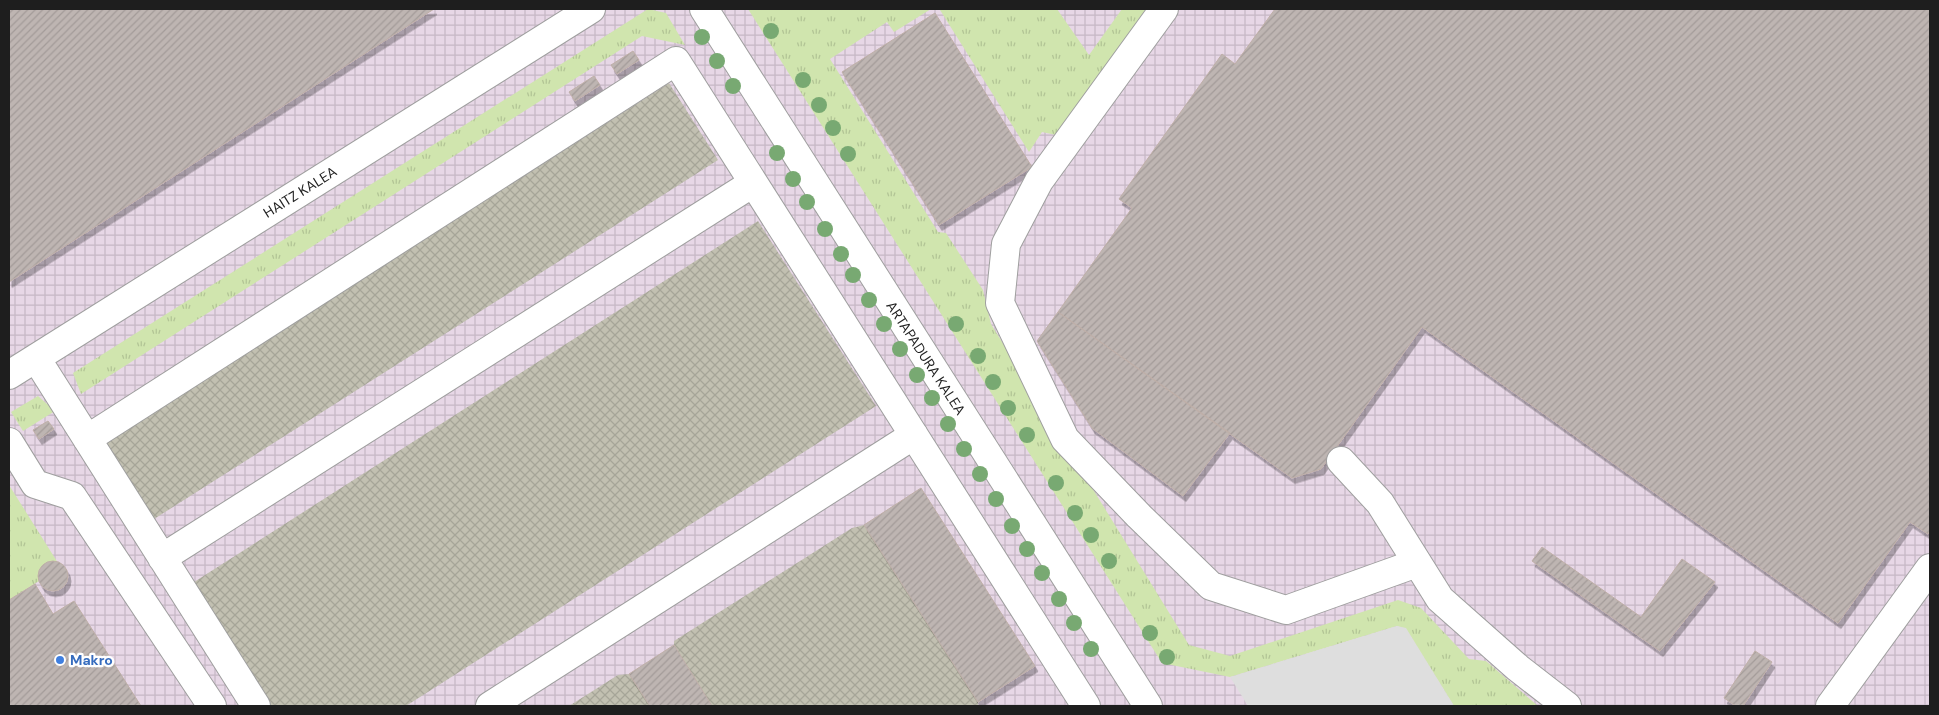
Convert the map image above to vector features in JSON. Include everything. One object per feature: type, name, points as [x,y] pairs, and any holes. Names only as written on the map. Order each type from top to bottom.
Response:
[{"type":"street","name":"HAITZ KALEA","points":[[9,376],[591,9]]},
{"type":"street","name":"ARTAPADURA KALEA","points":[[704,9],[1148,706]]},
{"type":"street","points":[[1164,9],[1039,182],[1006,244],[1000,303],[1065,439],[1138,516],[1211,586],[1286,610],[1417,563]]},
{"type":"street","points":[[87,439],[676,61],[914,436],[1075,703]]},
{"type":"street","points":[[162,558],[753,183]]},
{"type":"street","points":[[36,358],[256,706]]},
{"type":"street","points":[[490,706],[914,436]]},
{"type":"street","points":[[9,442],[35,484],[72,496],[212,706]]},
{"type":"street","points":[[1341,461],[1380,503],[1440,600],[1518,668],[1567,706]]},
{"type":"street","points":[[1830,706],[1930,568]]},
{"type":"shaded area","points":[[9,9],[1930,9],[1930,706],[9,706]]},
{"type":"shaded area","points":[[669,83],[718,160],[151,521],[103,444]]},
{"type":"shaded area","points":[[758,221],[876,406],[406,706],[269,706],[191,584]]},
{"type":"shaded area","points":[[864,525],[978,702],[978,706],[712,706],[674,645],[674,641],[852,528]]},
{"type":"shaded area","points":[[1397,626],[1406,628],[1454,706],[1248,706],[1230,677]]},
{"type":"shaded area","points":[[629,674],[650,706],[569,706],[618,675]]},
{"type":"green space","points":[[648,9],[666,13],[685,45],[642,36],[81,394],[73,373]]},
{"type":"green space","points":[[748,9],[931,9],[894,32],[887,22],[830,59],[938,232],[946,233],[983,290],[991,324],[1189,645],[1230,656],[1398,600],[1421,608],[1469,659],[1486,661],[1538,706],[1454,706],[1406,629],[1397,626],[1230,677],[1162,663]]},
{"type":"green space","points":[[936,9],[1057,9],[1089,55],[1122,9],[1146,9],[1056,135],[1042,132],[1029,152],[940,10]]},
{"type":"green space","points":[[38,396],[55,411],[23,431],[11,412]]},
{"type":"green space","points":[[9,485],[58,563],[49,563],[41,568],[39,571],[39,581],[9,600]]},
{"type":"building","points":[[9,9],[434,9],[9,282]]},
{"type":"building","points":[[1275,9],[1930,9],[1930,530],[1928,534],[1910,522],[1838,623],[1422,327],[1321,469],[1292,478],[1058,312],[1132,208],[1119,199],[1222,54],[1235,64]]},
{"type":"building","points":[[935,13],[1032,167],[939,225],[842,72]]},
{"type":"building","points":[[633,51],[639,60],[617,74],[611,65]]},
{"type":"building","points":[[594,76],[600,85],[575,101],[569,92]]},
{"type":"building","points":[[1058,312],[1230,433],[1183,496],[1092,428],[1037,341]]},
{"type":"building","points":[[48,421],[54,429],[39,439],[33,430]]},
{"type":"building","points":[[921,488],[1035,666],[978,702],[864,525]]},
{"type":"building","points":[[1542,547],[1641,617],[1682,559],[1715,582],[1660,651],[1532,561]]},
{"type":"building","points":[[53,561],[63,566],[68,576],[63,586],[53,591],[43,586],[38,576],[43,566]]},
{"type":"building","name":"Makro","points":[[35,584],[53,614],[74,601],[141,706],[9,706],[9,600]]},
{"type":"building","points":[[674,645],[712,706],[650,706],[629,674]]},
{"type":"building","points":[[1755,651],[1772,662],[1743,706],[1736,706],[1724,698]]},
{"type":"place","name":"Makro","points":[[60,660]]}]
